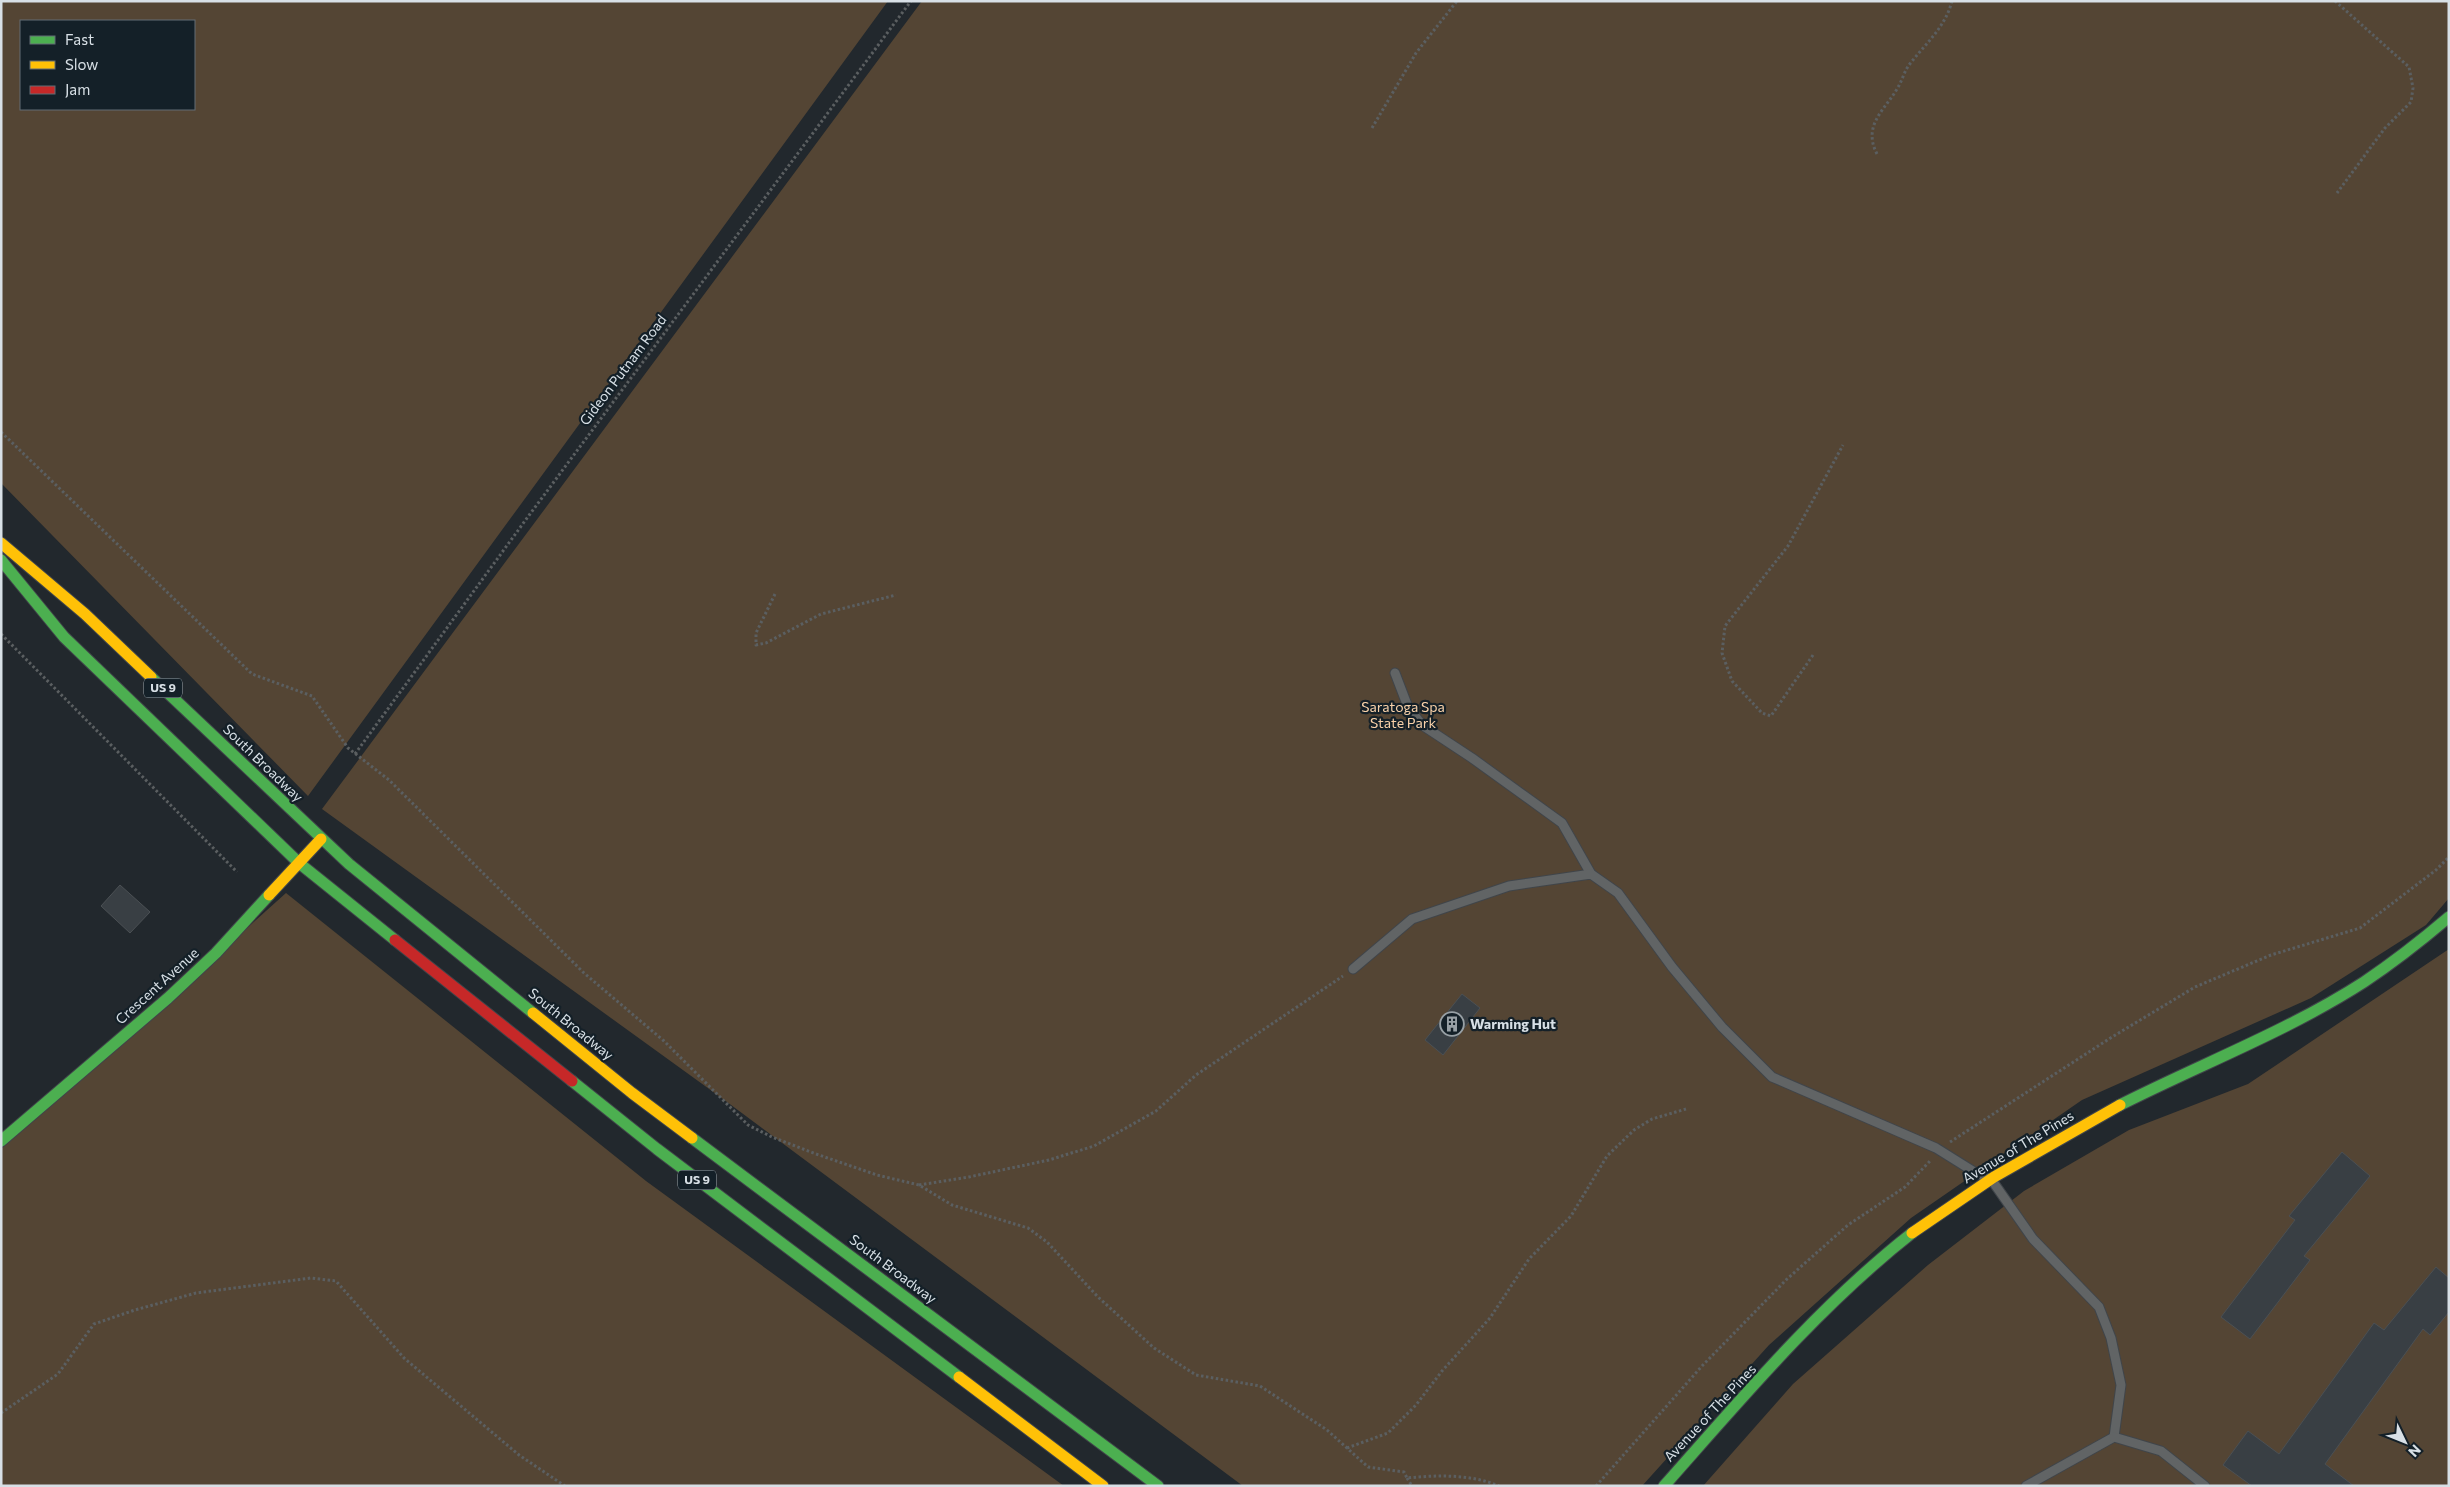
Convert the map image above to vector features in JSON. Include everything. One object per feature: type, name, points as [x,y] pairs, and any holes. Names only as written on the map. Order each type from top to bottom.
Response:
[{"type":"main road","name":"South Broadway","points":[[1,542],[85,614],[349,864],[632,1093],[1158,1486]]},
{"type":"main road","name":"US 9","points":[[1,560],[64,637],[299,863],[657,1149],[1103,1486]]},
{"type":"main road","name":"Crescent Avenue","points":[[1,1141],[168,998],[216,953],[321,839]]},
{"type":"main road","name":"Avenue of The Pines","points":[[1664,1486],[1832,1304],[1872,1266],[1918,1230],[1991,1179],[2076,1128],[2347,993],[2397,960],[2431,934],[2449,917]]},
{"type":"lane","points":[[1394,673],[1408,707],[1422,725],[1472,758],[1562,823],[1591,874],[1618,893],[1672,967],[1722,1027],[1772,1077],[1940,1150],[1976,1173],[1991,1179],[2033,1239],[2099,1307],[2111,1338],[2121,1385],[2114,1437]]},
{"type":"lane","points":[[1353,969],[1412,919],[1509,886],[1591,874]]},
{"type":"lane","points":[[2026,1486],[2114,1437],[2161,1451],[2205,1486]]},
{"type":"path","name":"Gideon Putnam Road","points":[[355,754],[530,514],[911,1]]},
{"type":"path","points":[[1372,128],[1416,53],[1457,1]]},
{"type":"path","points":[[1877,154],[1873,146],[1872,134],[1879,111],[1897,90],[1908,66],[1934,36],[1949,13],[1952,1]]},
{"type":"path","points":[[2336,1],[2409,67],[2413,88],[2411,102],[2385,128],[2337,193]]},
{"type":"path","points":[[1,432],[252,674],[312,696],[348,748],[389,780],[584,972],[664,1041],[748,1125],[772,1137],[816,1154],[877,1175],[919,1185],[952,1205],[1028,1228],[1047,1242],[1098,1297],[1154,1348],[1196,1375],[1260,1386],[1327,1430],[1368,1467],[1404,1472],[1412,1486]]},
{"type":"path","points":[[1813,655],[1771,716],[1762,713],[1732,681],[1722,653],[1725,626],[1788,546],[1843,445]]},
{"type":"path","points":[[775,594],[756,633],[756,645],[766,643],[821,614],[896,594]]},
{"type":"path","points":[[1,634],[237,872]]},
{"type":"path","points":[[1596,1486],[1702,1366],[1787,1279],[1848,1225],[1905,1187],[1940,1150],[1966,1130],[2195,987],[2271,955],[2360,928],[2436,870],[2449,857]]},
{"type":"path","points":[[919,1185],[969,1177],[1049,1160],[1094,1146],[1156,1111],[1196,1075],[1353,969]]},
{"type":"path","points":[[1347,1448],[1388,1432],[1416,1405],[1442,1371],[1490,1318],[1529,1260],[1571,1216],[1607,1156],[1640,1126],[1686,1109]]},
{"type":"path","points":[[1,1413],[58,1374],[94,1324],[196,1293],[311,1278],[336,1281],[404,1358],[519,1455],[565,1486]]},
{"type":"path","points":[[1407,1478],[1432,1475],[1458,1477],[1484,1480],[1499,1486]]},
{"type":"green space","points":[[1,1],[888,1],[308,796],[1,483]]},
{"type":"green space","name":"Saratoga Spa State Park","points":[[922,1],[2449,1],[2449,898],[2426,925],[2311,998],[2082,1100],[1911,1218],[1769,1345],[1642,1486],[1243,1486],[723,1099],[322,809]]},
{"type":"green space","points":[[286,893],[646,1181],[1064,1486],[1,1486],[1,1149]]},
{"type":"green space","points":[[2449,949],[2449,1486],[1703,1486],[1793,1384],[1928,1265],[2024,1191],[2129,1130],[2248,1084]]},
{"type":"building","points":[[120,885],[150,912],[130,933],[101,906]]},
{"type":"building","name":"Warming Hut","points":[[1462,994],[1480,1008],[1443,1055],[1425,1040]]},
{"type":"building","points":[[2342,1152],[2370,1176],[2304,1256],[2310,1260],[2250,1339],[2221,1317],[2295,1220],[2289,1216]]},
{"type":"building","points":[[2436,1267],[2449,1278],[2449,1312],[2430,1335],[2423,1329],[2325,1464],[2354,1486],[2252,1486],[2223,1465],[2248,1431],[2279,1454],[2374,1323],[2384,1330]]},
{"type":"traffic: fast","points":[[1,560],[64,637],[299,863],[395,940]]},
{"type":"traffic: fast","points":[[151,677],[349,864],[533,1013]]},
{"type":"traffic: fast","points":[[1,1141],[168,998],[216,953],[269,895]]},
{"type":"traffic: fast","points":[[2120,1105],[2275,1032],[2335,1000],[2386,967],[2449,917]]},
{"type":"traffic: fast","points":[[572,1081],[657,1149],[959,1377]]},
{"type":"traffic: fast","points":[[692,1138],[1158,1486]]},
{"type":"traffic: fast","points":[[1664,1486],[1813,1322],[1878,1261],[1912,1233]]},
{"type":"traffic: slow","points":[[1,543],[85,614],[151,677]]},
{"type":"traffic: slow","points":[[269,895],[321,839]]},
{"type":"traffic: slow","points":[[533,1013],[632,1093],[692,1138]]},
{"type":"traffic: slow","points":[[1912,1233],[1994,1177],[2120,1105]]},
{"type":"traffic: slow","points":[[959,1377],[1103,1486]]},
{"type":"traffic: jam","points":[[395,940],[572,1081]]},
{"type":"place","name":"Warming Hut","points":[[1452,1024]]}]
